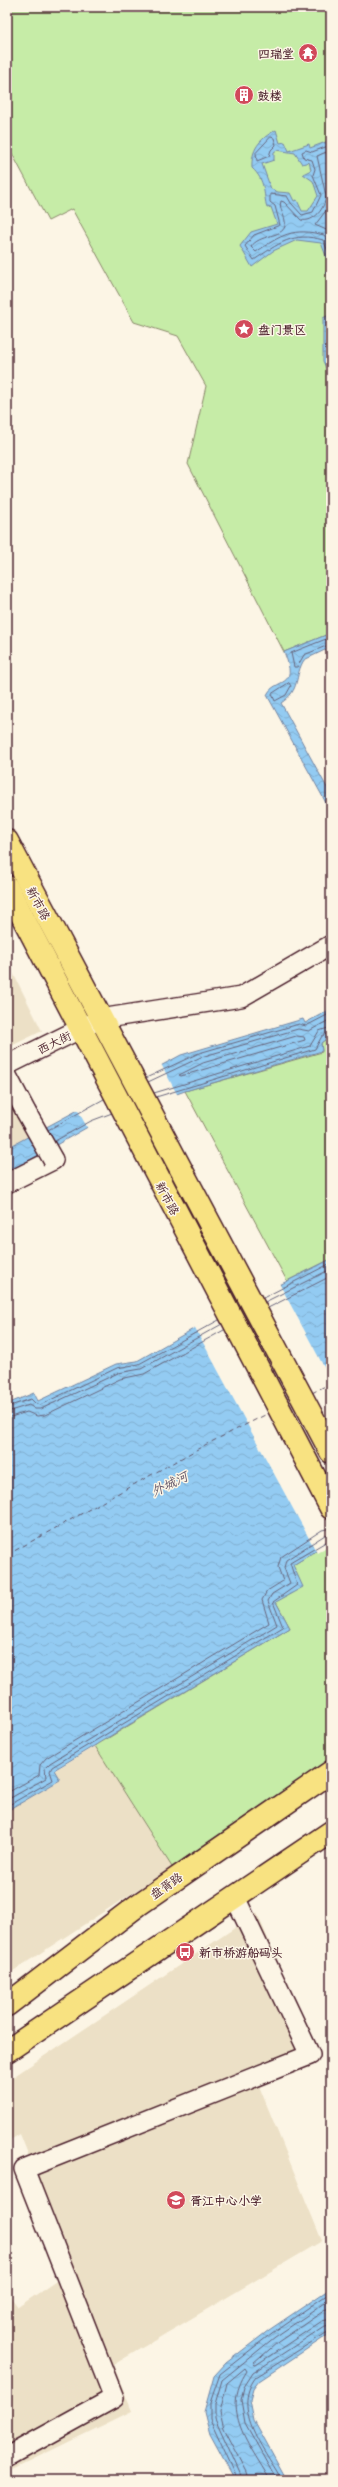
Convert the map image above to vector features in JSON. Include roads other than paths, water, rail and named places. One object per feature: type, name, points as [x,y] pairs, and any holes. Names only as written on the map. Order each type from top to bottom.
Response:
[{"type":"main road","name":"新市路","points":[[7,841],[90,1024],[108,1082],[331,1508]]},
{"type":"main road","name":"新市路","points":[[7,887],[90,1024],[129,1074],[331,1452]]},
{"type":"main road","name":"盘胥路","points":[[7,2006],[138,1905],[331,1772]]},
{"type":"main road","points":[[46,1976],[331,1786]]},
{"type":"main road","points":[[68,2009],[172,1926],[331,1818]]},
{"type":"main road","points":[[7,2051],[331,1832]]},
{"type":"street","name":"西大街","points":[[7,1065],[90,1024],[241,997],[331,945]]},
{"type":"street","points":[[7,1076],[53,1160],[7,1183]]},
{"type":"street","points":[[7,2457],[114,2398],[24,2169],[310,2055],[234,1897]]},
{"type":"water","points":[[276,130],[280,143],[285,142],[289,151],[309,144],[310,148],[331,140],[331,269],[321,243],[297,240],[273,251],[252,267],[240,246],[251,232],[277,224],[271,207],[267,208],[262,182],[252,168],[253,156],[257,146],[270,133]],"holes":[[[277,150],[295,153],[302,164],[309,162],[311,170],[303,174],[313,181],[318,196],[308,211],[302,211],[297,200],[294,201],[290,193],[278,192],[271,189],[262,164],[274,160],[274,152]]]},
{"type":"water","points":[[331,269],[331,281],[326,272]]},
{"type":"water","points":[[331,314],[331,379],[323,361],[323,318]]},
{"type":"water","points":[[331,633],[331,647],[304,660],[292,693],[281,703],[331,795],[331,812],[267,695],[275,686],[288,678],[288,664],[284,652]]},
{"type":"water","points":[[331,1009],[331,1035],[321,1043],[322,1051],[185,1091],[93,1124],[7,1173],[7,1148],[181,1055],[303,1019],[305,1023]]},
{"type":"water","name":"外城河","points":[[331,1259],[331,1542],[293,1565],[303,1587],[276,1602],[290,1628],[54,1770],[60,1780],[7,1811],[7,1404],[34,1393],[38,1401],[116,1364],[137,1361],[202,1324]]},
{"type":"water","points":[[331,2288],[331,2333],[259,2381],[253,2389],[250,2400],[254,2420],[287,2480],[235,2480],[210,2434],[204,2412],[214,2376],[226,2363],[269,2330]]},
{"type":"place","name":"四瑞堂","points":[[308,53]]},
{"type":"place","name":"鼓楼","points":[[244,95]]},
{"type":"place","name":"盘门景区","points":[[244,329]]},
{"type":"place","name":"新市桥游船码头","points":[[185,1952]]},
{"type":"place","name":"胥江中心小学","points":[[176,2200]]}]
